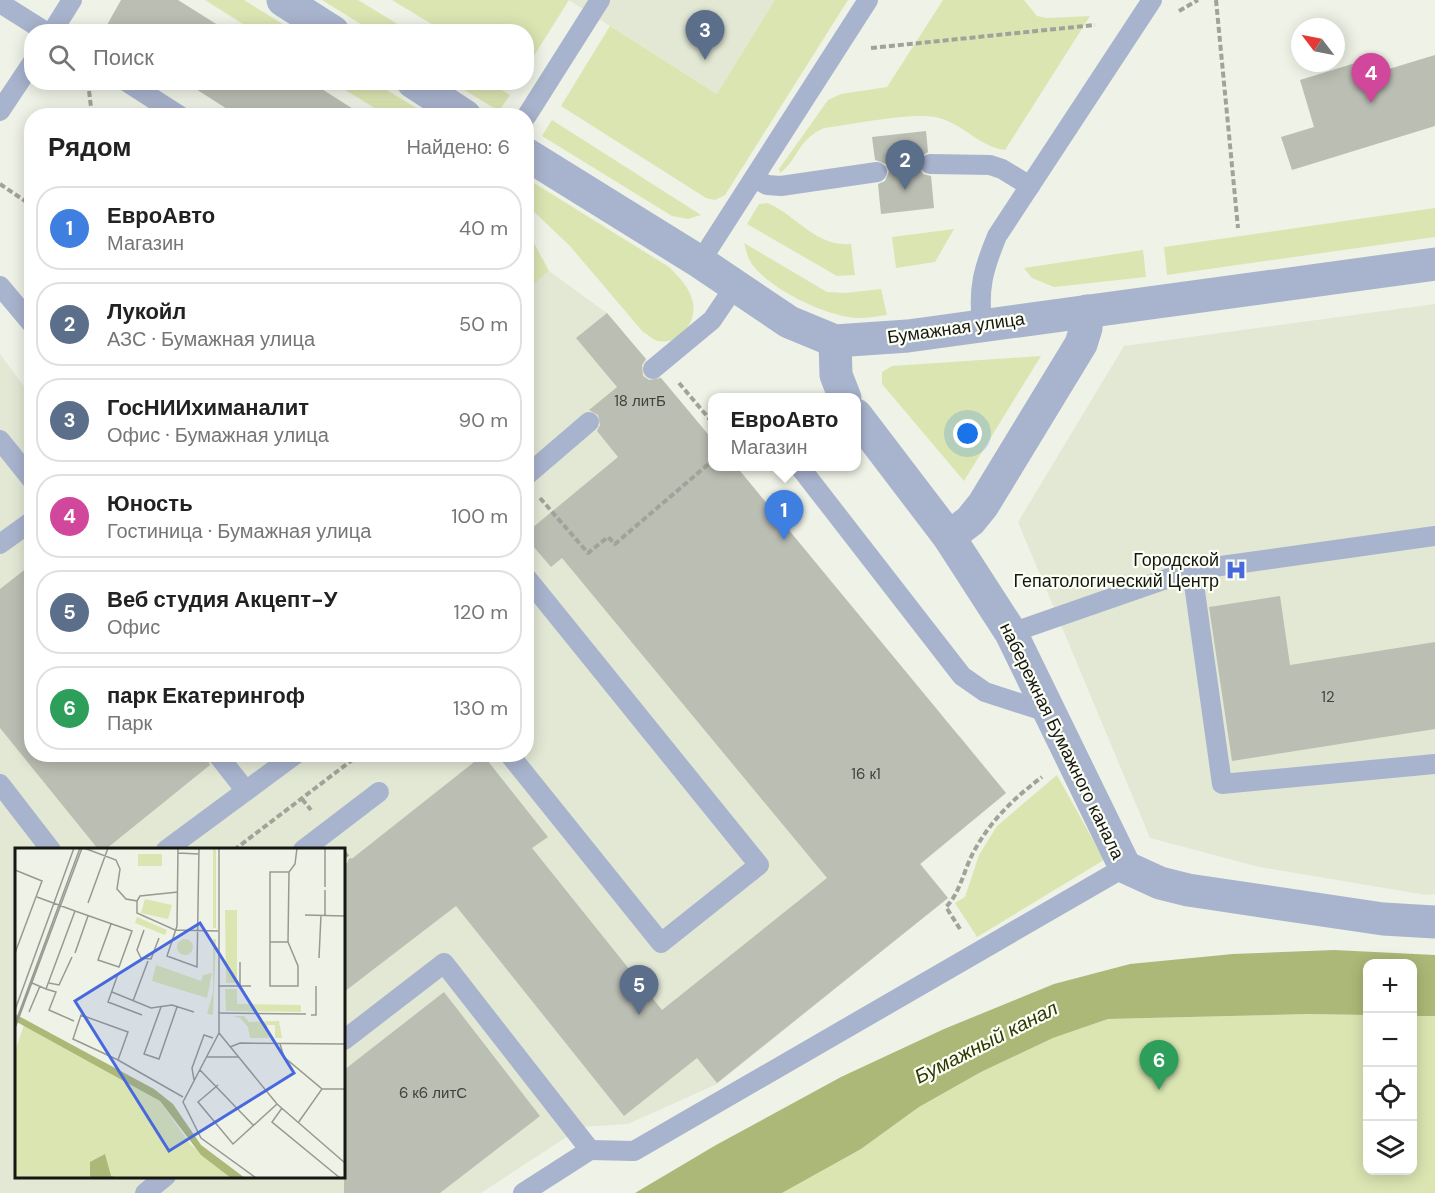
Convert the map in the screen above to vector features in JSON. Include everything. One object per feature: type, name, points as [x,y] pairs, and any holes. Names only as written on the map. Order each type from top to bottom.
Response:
[{"type":"street","points":[[284,0],[321,24]]},
{"type":"street","points":[[425,90],[453,108]]},
{"type":"street","name":"Бумажная улица","points":[[534,159],[700,262],[789,322],[835,341],[908,336],[1435,264]]},
{"type":"street","points":[[949,537],[970,521],[989,495],[1081,344],[1086,328],[1087,311]]},
{"type":"street","points":[[835,341],[836,375],[843,393]]},
{"type":"street","name":"набережная Бумажного канала","points":[[861,422],[949,537],[1011,633],[1125,867],[1160,883],[1188,890],[1383,919],[1435,922]]},
{"type":"lane","points":[[57,24],[72,0]]},
{"type":"lane","points":[[532,108],[600,0]]},
{"type":"lane","points":[[700,262],[868,0]]},
{"type":"lane","points":[[982,325],[979,297],[983,268],[997,236],[1152,0]]},
{"type":"lane","points":[[0,3],[33,24]]},
{"type":"lane","points":[[0,111],[24,75]]},
{"type":"lane","points":[[139,90],[168,108]]},
{"type":"lane","points":[[930,164],[990,165],[1002,169],[1030,186]]},
{"type":"lane","points":[[754,178],[767,185],[781,186],[877,172]]},
{"type":"lane","points":[[0,286],[24,314]]},
{"type":"lane","points":[[658,365],[712,320],[735,286]]},
{"type":"lane","points":[[534,469],[589,422]]},
{"type":"lane","points":[[0,440],[24,470]]},
{"type":"lane","points":[[803,471],[962,676],[985,693],[1050,713]]},
{"type":"lane","points":[[0,544],[24,527]]},
{"type":"lane","points":[[1011,633],[1192,570],[1435,536]]},
{"type":"lane","points":[[1192,570],[1222,784],[1435,764]]},
{"type":"lane","points":[[515,762],[661,943],[759,865],[534,587]]},
{"type":"lane","points":[[223,762],[246,791]]},
{"type":"lane","points":[[167,848],[285,762]]},
{"type":"lane","points":[[0,784],[50,848]]},
{"type":"lane","points":[[304,848],[379,792]]},
{"type":"lane","points":[[523,1193],[590,1150],[634,1151],[1125,867]]},
{"type":"lane","points":[[345,1039],[444,963],[590,1150]]},
{"type":"lane","points":[[145,1193],[164,1178]]},
{"type":"path","points":[[1178,11],[1198,0]]},
{"type":"path","points":[[1216,0],[1238,228]]},
{"type":"path","points":[[836,51],[1095,25]]},
{"type":"path","points":[[89,90],[91,108]]},
{"type":"path","points":[[0,184],[24,200]]},
{"type":"path","points":[[658,365],[708,418]]},
{"type":"path","points":[[553,512],[588,553],[608,537],[615,544],[708,464]]},
{"type":"path","points":[[235,848],[349,762]]},
{"type":"path","points":[[975,954],[946,907],[953,900],[966,867],[989,827],[1003,811],[1050,771]]},
{"type":"path","points":[[345,852],[350,860]]},
{"type":"shaded area","points":[[205,0],[244,0],[283,24],[243,24]]},
{"type":"shaded area","points":[[322,0],[358,0],[397,24],[361,24]]},
{"type":"shaded area","points":[[392,0],[569,0],[534,56],[534,24],[431,24]]},
{"type":"shaded area","points":[[569,0],[784,0],[722,97]]},
{"type":"shaded area","points":[[775,0],[848,0],[725,195],[715,200],[706,198],[561,106],[610,26],[717,94]]},
{"type":"shaded area","points":[[943,0],[1024,0],[1037,16],[1047,18],[1090,16],[1005,150],[988,145],[956,125],[939,118],[899,117],[824,128],[808,138],[780,173],[779,169],[828,100],[841,94],[887,87]]},
{"type":"shaded area","points":[[345,90],[387,90],[416,108],[375,108]]},
{"type":"shaded area","points":[[464,90],[502,90],[510,95],[501,108],[494,108]]},
{"type":"shaded area","points":[[552,120],[701,215],[688,219],[672,216],[542,136]]},
{"type":"shaded area","points":[[534,183],[669,267],[681,279],[692,298],[693,311],[689,326],[678,337],[663,342],[643,332],[570,246],[534,212]]},
{"type":"shaded area","points":[[767,203],[827,241],[851,244],[855,275],[837,276],[747,224],[759,204]]},
{"type":"shaded area","points":[[1435,208],[1435,237],[1167,275],[1164,247]]},
{"type":"shaded area","points":[[954,229],[935,262],[896,268],[892,237]]},
{"type":"shaded area","points":[[534,243],[549,271],[534,284]]},
{"type":"shaded area","points":[[744,243],[827,292],[845,293],[881,289],[887,315],[846,317],[799,300],[783,291],[758,271],[749,259]]},
{"type":"shaded area","points":[[1143,250],[1146,277],[1054,287],[1032,278],[1024,268]]},
{"type":"shaded area","points":[[549,271],[607,313],[708,434],[708,471],[739,471],[941,714],[933,720],[952,743],[960,736],[1006,793],[921,864],[948,898],[717,1084],[628,1124],[582,1127],[481,1193],[0,1193],[0,354],[24,387],[24,762],[534,762],[534,283]]},
{"type":"shaded area","name":"Городской Гепатологический Центр","points":[[1435,304],[1435,894],[1426,895],[1259,867],[1150,838],[1018,522],[1124,346]]},
{"type":"shaded area","points":[[1041,356],[964,481],[882,384],[882,372],[892,366]]},
{"type":"shaded area","points":[[1057,775],[1104,860],[977,937],[955,903],[965,897],[979,855],[997,826]]},
{"type":"shaded area","points":[[1363,1015],[1363,1175],[1417,1175],[1417,1016],[1435,1016],[1435,1193],[782,1193],[861,1149],[919,1107],[981,1072],[1053,1038],[1108,1019]]},
{"type":"water","name":"Бумажный канал","points":[[1334,950],[1435,955],[1435,1016],[1417,1016],[1417,959],[1363,959],[1363,1015],[1108,1019],[1053,1038],[981,1072],[919,1107],[861,1149],[782,1193],[635,1193],[716,1145],[841,1077],[944,1029],[1054,984],[1130,964],[1233,954]]},
{"type":"building","points":[[121,0],[178,0],[216,24],[108,24]]},
{"type":"building","points":[[1435,55],[1435,126],[1292,170],[1281,137],[1314,127],[1300,80],[1326,72],[1345,72],[1345,66],[1375,57],[1379,72]]},
{"type":"building","points":[[197,90],[323,90],[352,108],[226,108]]},
{"type":"building","points":[[926,131],[928,152],[920,157],[918,164],[923,174],[931,176],[934,208],[881,214],[878,184],[885,181],[889,171],[886,164],[875,160],[872,137]]},
{"type":"building","points":[[607,313],[646,359],[642,365],[643,376],[649,380],[661,378],[708,434],[708,471],[740,471],[1006,793],[920,864],[948,898],[717,1083],[697,1058],[624,1116],[456,906],[345,991],[345,864],[474,762],[489,762],[548,837],[532,848],[662,1010],[827,878],[562,558],[551,567],[534,547],[534,526],[618,457],[597,431],[600,425],[598,415],[589,410],[617,387],[576,338]]},
{"type":"building","points":[[24,570],[24,758],[0,728],[0,589]]},
{"type":"building","points":[[1280,596],[1290,665],[1435,642],[1435,729],[1232,761],[1209,607]]},
{"type":"building","points":[[28,762],[209,762],[210,765],[107,848],[97,848]]},
{"type":"building","points":[[444,992],[540,1116],[440,1193],[344,1193],[345,1069]]},
{"type":"place","name":"ГосНИИхиманалит","points":[[705,60]]},
{"type":"place","name":"Юность","points":[[1371,103]]},
{"type":"place","name":"Лукойл","points":[[905,190]]},
{"type":"place","name":"ЕвроАвто","points":[[784,540]]},
{"type":"place","name":"Городской Гепатологический Центр","points":[[1236,570]]},
{"type":"place","name":"Веб студия Акцепт-У","points":[[639,1015]]},
{"type":"place","name":"парк Екатерингоф","points":[[1159,1090]]}]
